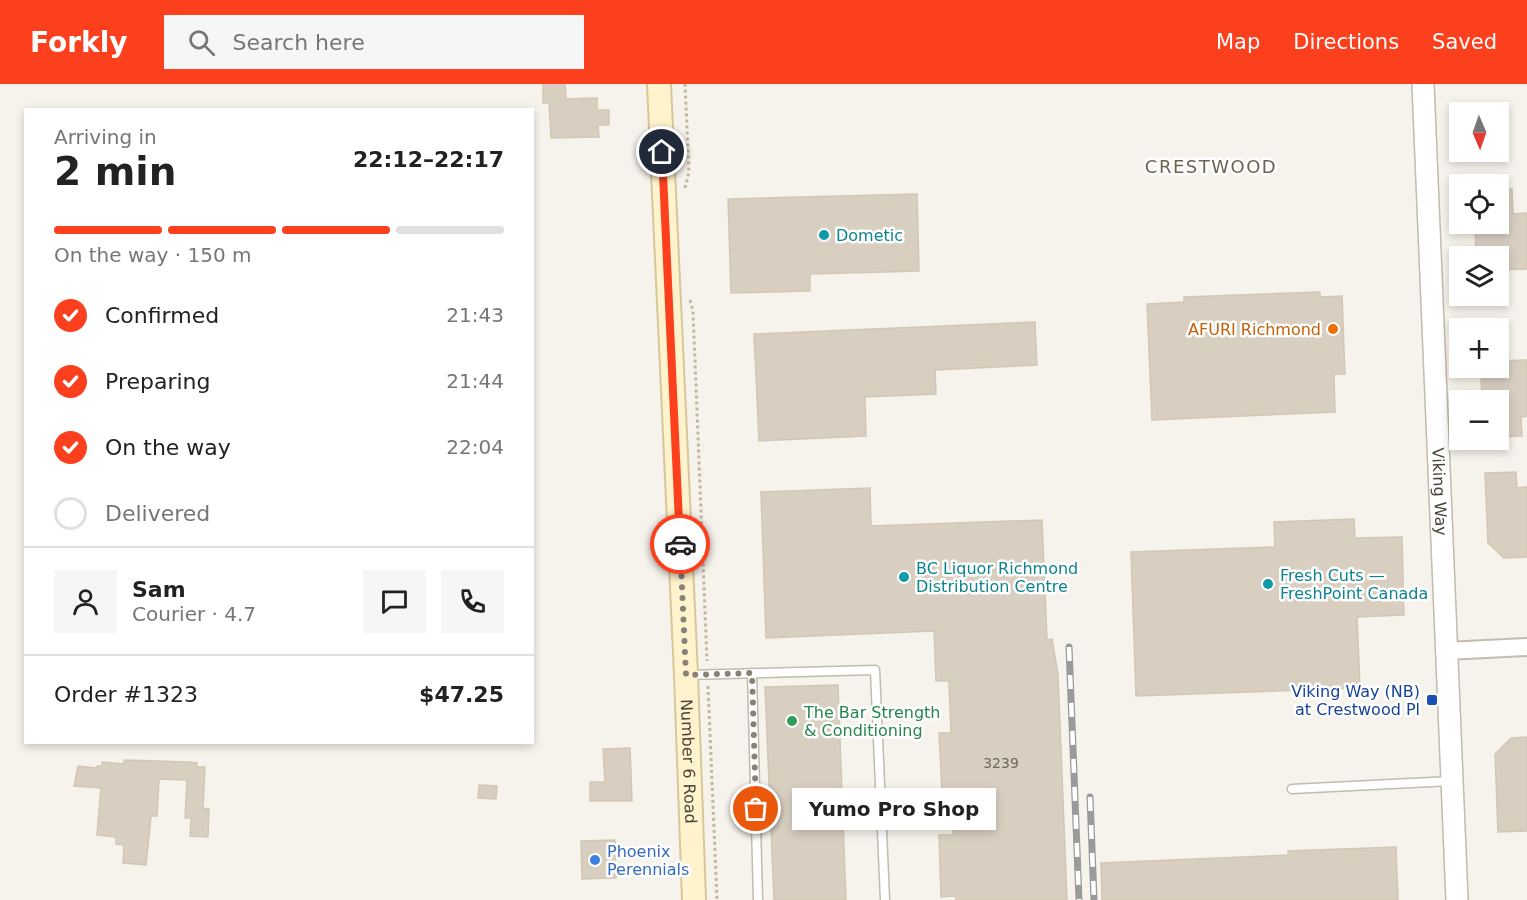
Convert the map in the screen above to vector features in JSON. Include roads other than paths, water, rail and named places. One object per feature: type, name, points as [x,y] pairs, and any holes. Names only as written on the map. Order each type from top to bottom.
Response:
[{"type":"main road","name":"Number 6 Road","points":[[659,84],[697,674],[694,900]]},
{"type":"street","name":"Viking Way","points":[[1424,84],[1457,900]]},
{"type":"street","points":[[1446,651],[1527,647]]},
{"type":"lane","points":[[697,674],[875,670],[885,900]]},
{"type":"lane","points":[[752,673],[758,900]]},
{"type":"lane","points":[[1292,789],[1452,781]]},
{"type":"railway","points":[[1069,647],[1079,900]]},
{"type":"railway","points":[[1090,797],[1094,900]]},
{"type":"place","name":"Dometic","points":[[824,235]]},
{"type":"place","name":"AFURI Richmond","points":[[1333,329]]},
{"type":"place","name":"BC Liquor Richmond Distribution Centre","points":[[904,577]]},
{"type":"place","name":"Fresh Cuts — FreshPoint Canada","points":[[1268,584]]},
{"type":"place","name":"Viking Way (NB) at Crestwood Pl","points":[[1432,700]]},
{"type":"place","name":"The Bar Strength & Conditioning","points":[[792,721]]},
{"type":"place","name":"Yumo Pro Shop","points":[[756,809]]},
{"type":"place","name":"Phoenix Perennials","points":[[595,860]]},
{"type":"district","name":"CRESTWOOD","points":[[1211,167]]}]
